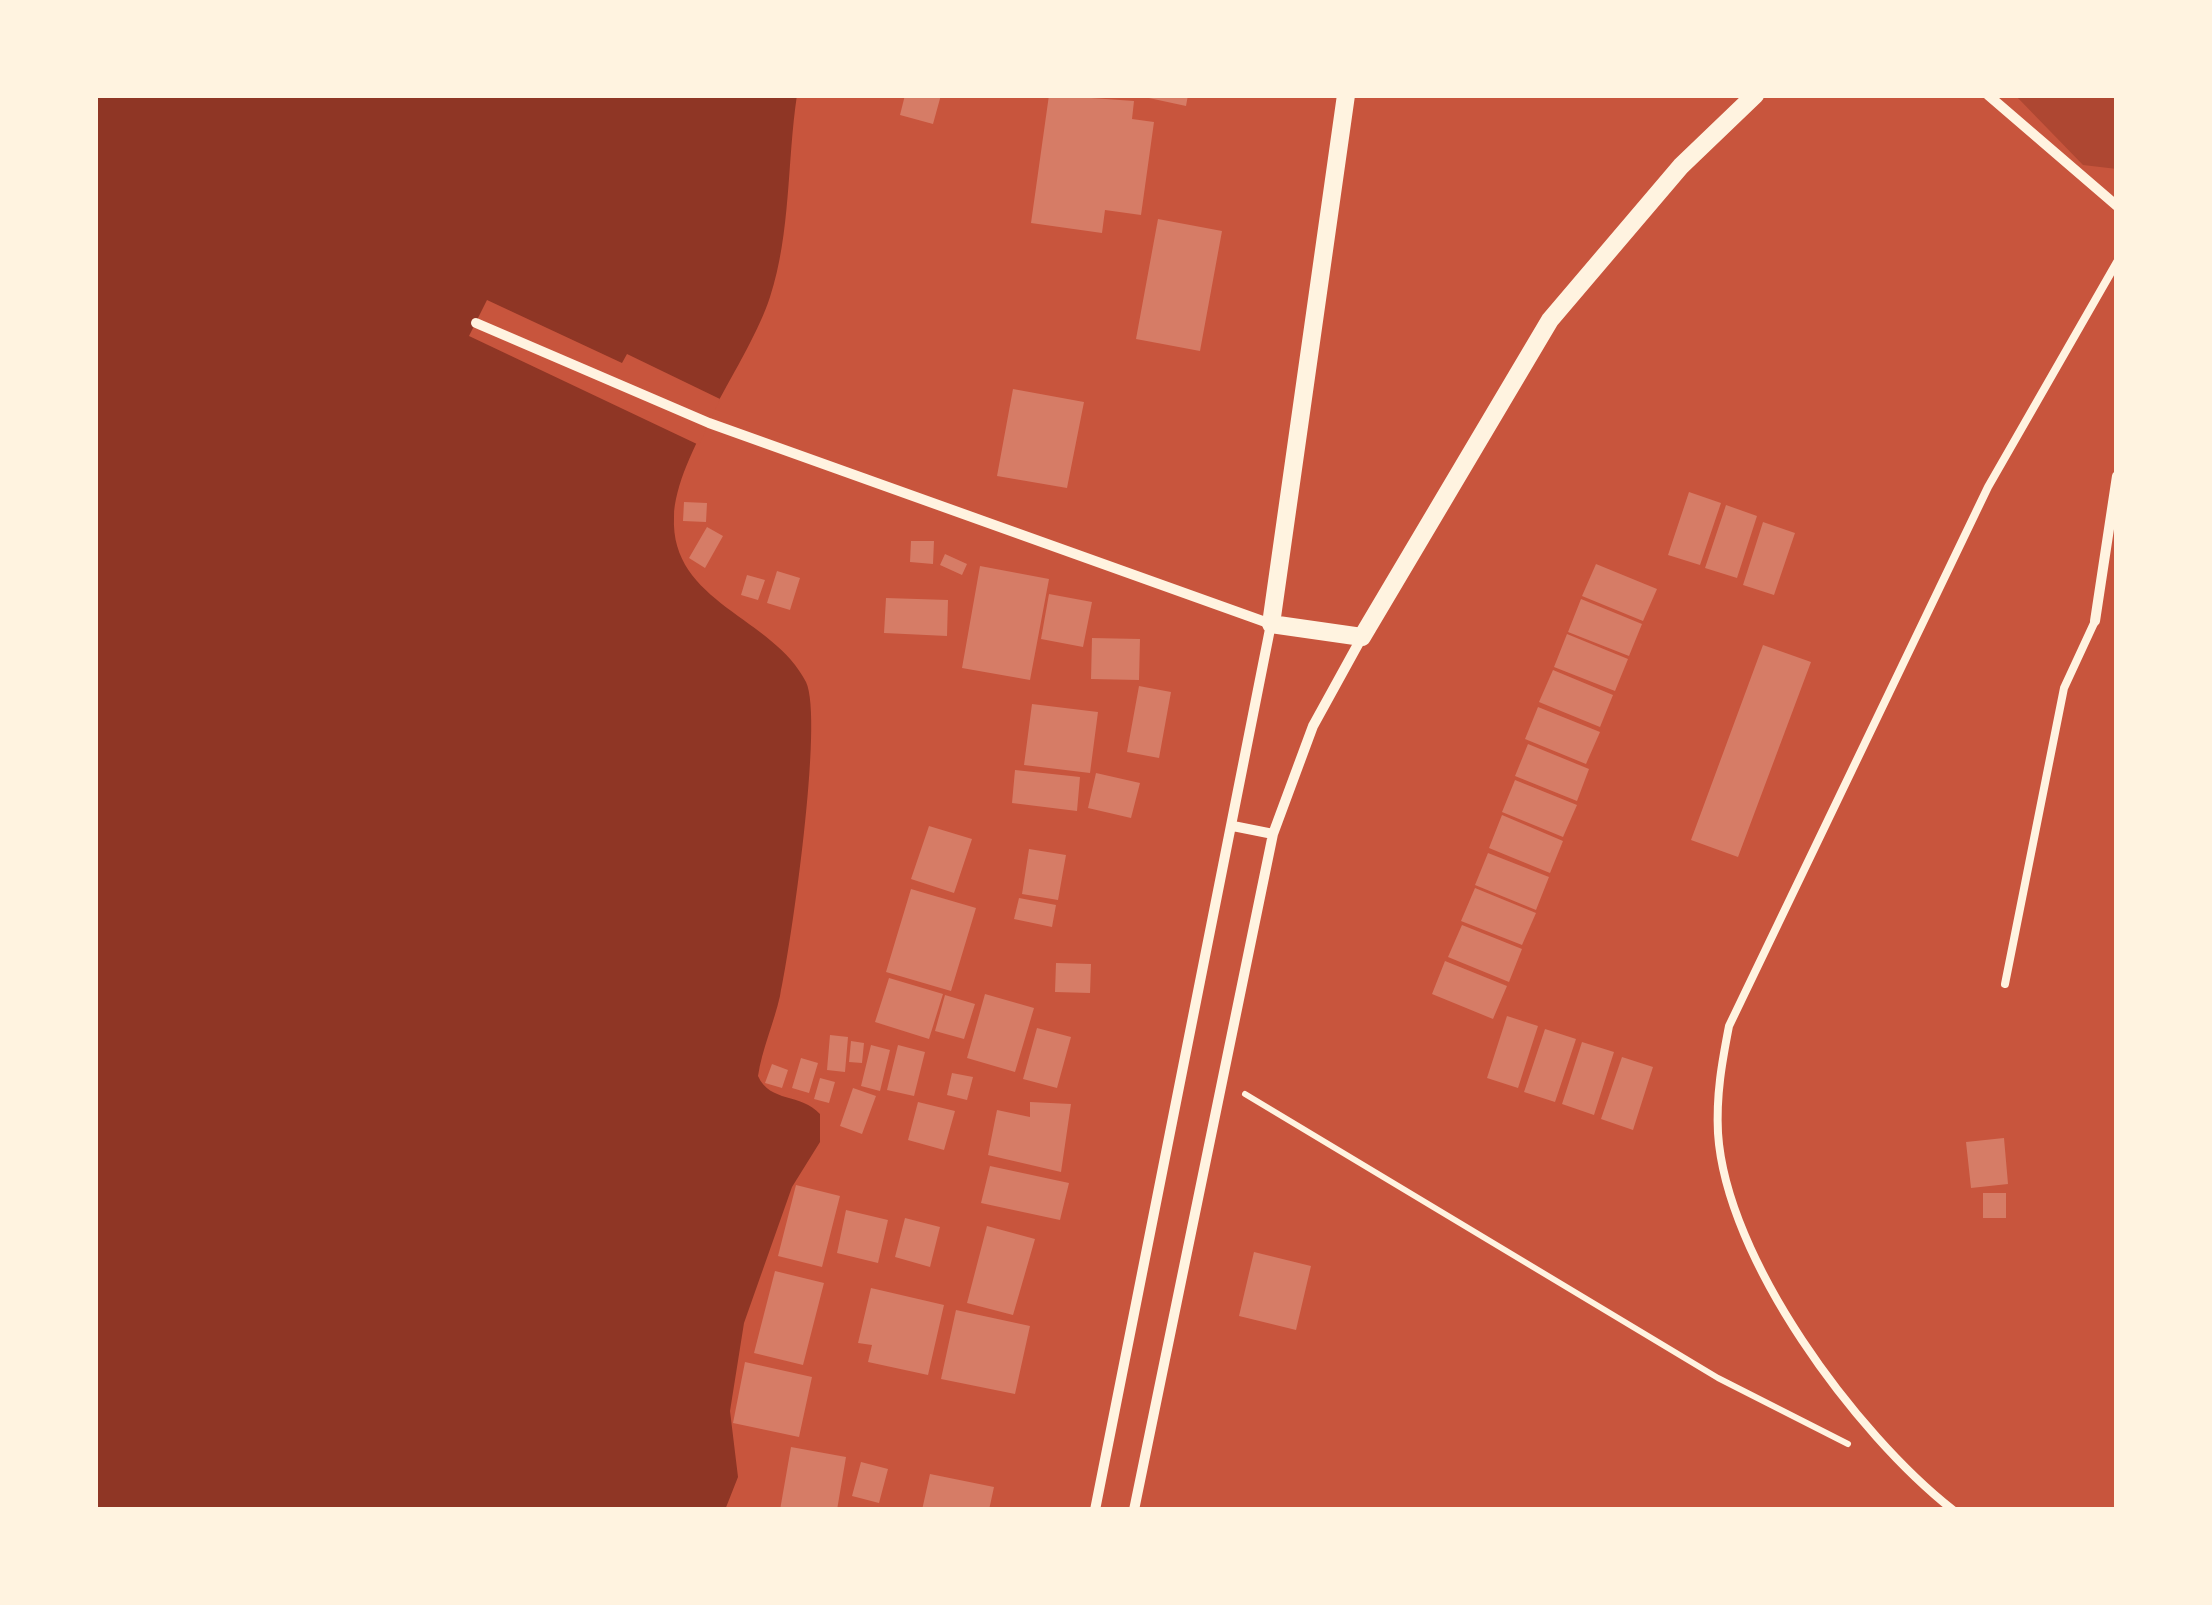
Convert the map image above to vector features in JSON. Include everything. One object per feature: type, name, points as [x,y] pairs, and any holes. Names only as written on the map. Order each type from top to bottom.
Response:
[{"type":"street","points":[[1094,1510],[1271,624],[1346,95]]},
{"type":"street","points":[[1134,1510],[1272,834],[1313,726],[1550,320],[1680,166],[1754,95]]},
{"type":"street","points":[[1988,95],[2117,206]]},
{"type":"street","points":[[476,323],[709,423],[1271,624],[1362,637]]},
{"type":"street","points":[[2095,622],[2117,476]]},
{"type":"street","points":[[1233,826],[1272,834]]},
{"type":"lane","points":[[1953,1510],[1907,1474],[1828,1376],[1758,1264],[1730,1193],[1718,1136],[1717,1084],[1729,1026],[1979,505],[2117,262]]},
{"type":"lane","points":[[2005,984],[2064,688],[2095,622]]},
{"type":"path","points":[[1222,1081],[1718,1378],[1856,1448]]},
{"type":"shaded area","points":[[95,95],[797,95],[777,273],[760,323],[687,465],[674,517],[677,546],[688,570],[706,590],[791,660],[806,682],[811,704],[809,785],[798,885],[780,996],[758,1076],[770,1090],[820,1114],[820,1142],[792,1187],[744,1323],[730,1411],[738,1477],[725,1510],[95,1510]]},
{"type":"shaded area","points":[[2015,95],[2117,95],[2117,169],[2083,165]]},
{"type":"pier","points":[[487,300],[622,363],[627,354],[720,399],[699,445],[469,336]]},
{"type":"building","points":[[905,95],[941,95],[933,124],[900,115]]},
{"type":"building","points":[[1049,95],[1134,101],[1132,119],[1154,122],[1141,215],[1105,210],[1102,233],[1031,223]]},
{"type":"building","points":[[1135,95],[1188,95],[1186,106]]},
{"type":"building","points":[[1158,219],[1222,231],[1200,351],[1136,339]]},
{"type":"building","points":[[1013,389],[1084,402],[1067,488],[997,476]]},
{"type":"building","points":[[1689,492],[1721,503],[1700,565],[1668,555]]},
{"type":"building","points":[[684,502],[707,503],[706,522],[683,521]]},
{"type":"building","points":[[1726,505],[1757,516],[1737,578],[1705,568]]},
{"type":"building","points":[[1763,522],[1795,533],[1774,595],[1743,585]]},
{"type":"building","points":[[707,527],[723,536],[705,568],[689,558]]},
{"type":"building","points":[[911,541],[934,541],[933,564],[910,562]]},
{"type":"building","points":[[945,554],[967,564],[962,575],[940,565]]},
{"type":"building","points":[[1596,564],[1657,589],[1643,621],[1582,596]]},
{"type":"building","points":[[980,566],[1049,579],[1030,680],[962,668]]},
{"type":"building","points":[[777,571],[800,578],[790,610],[767,603]]},
{"type":"building","points":[[747,575],[765,580],[758,600],[741,595]]},
{"type":"building","points":[[1049,594],[1092,602],[1083,647],[1041,639]]},
{"type":"building","points":[[886,598],[948,600],[947,636],[884,633]]},
{"type":"building","points":[[1581,599],[1642,624],[1629,656],[1568,632]]},
{"type":"building","points":[[1567,634],[1628,659],[1615,691],[1554,667]]},
{"type":"building","points":[[1092,638],[1140,639],[1139,680],[1091,679]]},
{"type":"building","points":[[1763,645],[1811,662],[1738,857],[1691,840]]},
{"type":"building","points":[[1553,670],[1613,695],[1600,727],[1539,702]]},
{"type":"building","points":[[1139,686],[1171,692],[1159,758],[1127,752]]},
{"type":"building","points":[[1032,704],[1098,712],[1090,773],[1024,765]]},
{"type":"building","points":[[1538,707],[1600,732],[1586,764],[1525,739]]},
{"type":"building","points":[[1528,744],[1589,769],[1577,801],[1515,776]]},
{"type":"building","points":[[1015,770],[1080,777],[1077,811],[1012,803]]},
{"type":"building","points":[[1096,773],[1140,783],[1131,818],[1088,808]]},
{"type":"building","points":[[1515,780],[1577,805],[1563,837],[1502,812]]},
{"type":"building","points":[[1502,815],[1563,841],[1550,873],[1489,848]]},
{"type":"building","points":[[929,826],[972,839],[954,893],[911,879]]},
{"type":"building","points":[[1029,849],[1066,855],[1058,900],[1022,894]]},
{"type":"building","points":[[1488,853],[1549,877],[1536,910],[1475,885]]},
{"type":"building","points":[[1475,888],[1536,913],[1522,945],[1461,921]]},
{"type":"building","points":[[911,889],[976,908],[951,991],[886,972]]},
{"type":"building","points":[[1019,898],[1056,905],[1052,927],[1014,919]]},
{"type":"building","points":[[1462,925],[1522,949],[1509,982],[1448,957]]},
{"type":"building","points":[[1445,961],[1507,986],[1493,1019],[1432,994]]},
{"type":"building","points":[[1056,963],[1091,964],[1090,993],[1055,992]]},
{"type":"building","points":[[889,978],[943,994],[929,1039],[875,1022]]},
{"type":"building","points":[[985,994],[1034,1008],[1015,1072],[967,1058]]},
{"type":"building","points":[[945,995],[975,1004],[964,1039],[935,1031]]},
{"type":"building","points":[[1507,1016],[1538,1026],[1518,1088],[1487,1078]]},
{"type":"building","points":[[1037,1028],[1071,1037],[1057,1088],[1023,1079]]},
{"type":"building","points":[[1545,1029],[1576,1039],[1555,1102],[1524,1092]]},
{"type":"building","points":[[830,1035],[848,1037],[845,1072],[827,1070]]},
{"type":"building","points":[[851,1041],[864,1043],[862,1063],[849,1062]]},
{"type":"building","points":[[1582,1042],[1614,1052],[1594,1115],[1562,1104]]},
{"type":"building","points":[[871,1045],[890,1050],[880,1091],[861,1086]]},
{"type":"building","points":[[898,1045],[925,1052],[914,1096],[887,1090]]},
{"type":"building","points":[[1622,1057],[1653,1067],[1633,1130],[1601,1119]]},
{"type":"building","points":[[801,1058],[818,1063],[809,1093],[792,1088]]},
{"type":"building","points":[[772,1064],[788,1070],[782,1088],[765,1083]]},
{"type":"building","points":[[952,1073],[973,1077],[967,1100],[947,1095]]},
{"type":"building","points":[[820,1078],[835,1082],[829,1103],[814,1099]]},
{"type":"building","points":[[853,1088],[876,1096],[862,1134],[840,1126]]},
{"type":"building","points":[[918,1102],[955,1111],[944,1150],[908,1140]]},
{"type":"building","points":[[1030,1102],[1071,1104],[1061,1172],[988,1155],[997,1110],[1030,1117]]},
{"type":"building","points":[[2004,1138],[2008,1184],[1971,1188],[1966,1142]]},
{"type":"building","points":[[990,1166],[1069,1183],[1060,1220],[981,1203]]},
{"type":"building","points":[[796,1185],[840,1196],[822,1267],[778,1256]]},
{"type":"building","points":[[1983,1193],[2006,1193],[2006,1218],[1983,1218]]},
{"type":"building","points":[[846,1210],[888,1220],[878,1263],[837,1253]]},
{"type":"building","points":[[905,1218],[940,1227],[930,1267],[895,1257]]},
{"type":"building","points":[[987,1226],[1035,1239],[1013,1315],[967,1303]]},
{"type":"building","points":[[1254,1252],[1311,1266],[1296,1330],[1239,1316]]},
{"type":"building","points":[[775,1271],[824,1283],[803,1365],[754,1353]]},
{"type":"building","points":[[871,1288],[944,1305],[928,1375],[868,1362],[872,1345],[858,1343]]},
{"type":"building","points":[[956,1310],[1030,1326],[1015,1394],[941,1379]]},
{"type":"building","points":[[745,1362],[812,1377],[799,1437],[733,1423]]},
{"type":"building","points":[[791,1447],[846,1457],[837,1510],[780,1510]]},
{"type":"building","points":[[861,1462],[888,1469],[879,1503],[852,1496]]},
{"type":"building","points":[[930,1474],[994,1487],[989,1510],[922,1510]]}]
